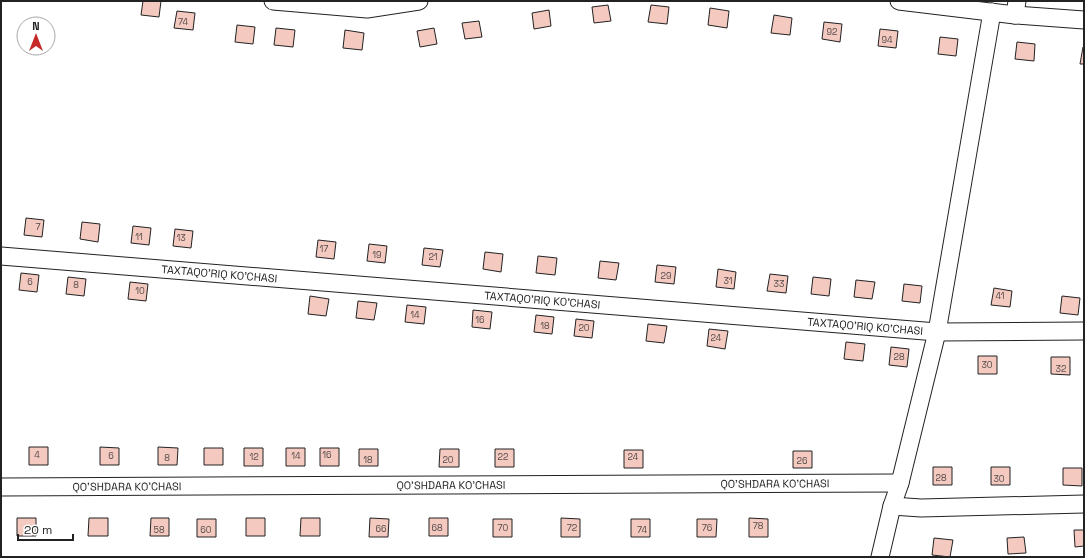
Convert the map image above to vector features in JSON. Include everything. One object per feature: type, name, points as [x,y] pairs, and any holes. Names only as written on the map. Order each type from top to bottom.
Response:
[{"type":"street","points":[[273,1],[367,5],[419,1]]},
{"type":"street","points":[[899,1],[992,12],[1016,8],[1084,20]]},
{"type":"street","points":[[880,557],[892,506],[900,483],[937,332],[992,12]]},
{"type":"street","name":"TAXTAQO'RIQ KO'CHASI","points":[[1,256],[937,332],[1084,331]]},
{"type":"street","name":"QO'SHDARA KO'CHASI","points":[[1,487],[900,483]]},
{"type":"street","points":[[892,506],[921,508],[1084,504]]},
{"type":"building","points":[[143,1],[161,1],[159,17],[141,15]]},
{"type":"building","points":[[608,5],[611,21],[594,23],[592,7]]},
{"type":"building","points":[[651,5],[669,7],[667,24],[648,22]]},
{"type":"building","points":[[710,8],[729,11],[727,28],[708,25]]},
{"type":"building","points":[[549,10],[551,26],[534,29],[532,13]]},
{"type":"building","points":[[177,11],[195,13],[193,30],[174,28]]},
{"type":"building","points":[[774,15],[792,18],[790,35],[771,33]]},
{"type":"building","points":[[479,21],[482,37],[465,39],[462,23]]},
{"type":"building","points":[[824,22],[842,24],[840,42],[822,39]]},
{"type":"building","points":[[237,25],[255,27],[253,44],[235,42]]},
{"type":"building","points":[[276,28],[295,30],[293,47],[274,45]]},
{"type":"building","points":[[434,28],[437,44],[420,47],[417,31]]},
{"type":"building","points":[[880,29],[898,31],[896,48],[878,46]]},
{"type":"building","points":[[345,30],[364,33],[362,50],[343,48]]},
{"type":"building","points":[[940,37],[958,39],[956,56],[938,54]]},
{"type":"building","points":[[1017,42],[1035,44],[1034,61],[1015,59]]},
{"type":"building","points":[[1083,47],[1084,64],[1080,64]]},
{"type":"building","points":[[26,218],[44,220],[42,237],[24,235]]},
{"type":"building","points":[[82,222],[100,224],[98,242],[80,239]]},
{"type":"building","points":[[133,226],[151,228],[149,245],[131,243]]},
{"type":"building","points":[[175,229],[193,231],[191,248],[173,246]]},
{"type":"building","points":[[318,240],[336,242],[334,259],[316,257]]},
{"type":"building","points":[[369,244],[387,246],[385,263],[367,261]]},
{"type":"building","points":[[424,248],[443,250],[440,267],[422,265]]},
{"type":"building","points":[[485,252],[503,254],[501,272],[483,269]]},
{"type":"building","points":[[538,256],[557,258],[555,275],[536,273]]},
{"type":"building","points":[[600,261],[619,263],[616,280],[598,278]]},
{"type":"building","points":[[657,265],[676,267],[674,284],[655,282]]},
{"type":"building","points":[[718,269],[736,272],[734,289],[716,287]]},
{"type":"building","points":[[21,273],[39,275],[37,292],[19,290]]},
{"type":"building","points":[[770,274],[788,276],[786,293],[767,291]]},
{"type":"building","points":[[68,277],[86,279],[84,296],[66,294]]},
{"type":"building","points":[[813,277],[831,279],[829,296],[811,294]]},
{"type":"building","points":[[856,280],[875,282],[872,299],[854,297]]},
{"type":"building","points":[[130,282],[148,284],[146,301],[128,299]]},
{"type":"building","points":[[904,284],[922,286],[920,303],[902,301]]},
{"type":"building","points":[[994,288],[1012,291],[1010,307],[991,305]]},
{"type":"building","points":[[310,296],[329,299],[326,316],[308,314]]},
{"type":"building","points":[[1062,296],[1080,298],[1078,315],[1060,313]]},
{"type":"building","points":[[358,301],[377,303],[374,320],[356,318]]},
{"type":"building","points":[[407,305],[426,307],[424,324],[405,322]]},
{"type":"building","points":[[473,310],[492,312],[490,329],[472,327]]},
{"type":"building","points":[[536,315],[554,317],[552,334],[534,332]]},
{"type":"building","points":[[576,319],[594,321],[592,338],[574,336]]},
{"type":"building","points":[[648,324],[667,326],[664,343],[646,341]]},
{"type":"building","points":[[709,329],[728,331],[725,349],[707,346]]},
{"type":"building","points":[[846,342],[865,344],[863,361],[844,359]]},
{"type":"building","points":[[891,347],[909,349],[907,367],[889,365]]},
{"type":"building","points":[[978,356],[997,356],[997,374],[978,374]]},
{"type":"building","points":[[1051,357],[1070,357],[1070,375],[1051,374]]},
{"type":"building","points":[[29,447],[48,447],[48,465],[29,465]]},
{"type":"building","points":[[100,447],[119,448],[119,465],[100,465]]},
{"type":"building","points":[[158,447],[178,448],[177,465],[158,465]]},
{"type":"building","points":[[204,448],[223,448],[223,465],[204,465]]},
{"type":"building","points":[[244,448],[263,448],[263,466],[244,466]]},
{"type":"building","points":[[286,448],[305,448],[305,466],[286,466]]},
{"type":"building","points":[[320,448],[339,448],[339,466],[320,466]]},
{"type":"building","points":[[359,449],[378,449],[378,466],[359,466]]},
{"type":"building","points":[[440,449],[459,449],[459,467],[439,467]]},
{"type":"building","points":[[495,449],[514,449],[514,467],[495,467]]},
{"type":"building","points":[[624,450],[643,450],[643,468],[624,468]]},
{"type":"building","points":[[793,451],[812,451],[812,468],[793,468]]},
{"type":"building","points":[[933,467],[952,467],[952,485],[933,485]]},
{"type":"building","points":[[991,467],[1010,467],[1010,485],[991,485]]},
{"type":"building","points":[[1063,468],[1082,468],[1082,486],[1063,485]]},
{"type":"building","points":[[17,518],[36,518],[36,536],[17,536]]},
{"type":"building","points":[[89,518],[108,518],[108,536],[88,536]]},
{"type":"building","points":[[151,518],[169,518],[169,536],[150,536]]},
{"type":"building","points":[[246,518],[265,518],[265,536],[246,536]]},
{"type":"building","points":[[301,518],[320,518],[320,536],[300,536]]},
{"type":"building","points":[[370,518],[389,519],[388,537],[369,537]]},
{"type":"building","points":[[429,518],[448,518],[448,536],[429,536]]},
{"type":"building","points":[[561,518],[580,519],[580,537],[561,537]]},
{"type":"building","points":[[749,518],[768,519],[768,537],[749,537]]},
{"type":"building","points":[[197,519],[216,519],[216,537],[197,537]]},
{"type":"building","points":[[493,519],[512,519],[512,537],[493,537]]},
{"type":"building","points":[[631,519],[650,519],[650,537],[631,537]]},
{"type":"building","points":[[697,519],[717,519],[716,537],[697,537]]},
{"type":"building","points":[[1074,530],[1084,530],[1084,546],[1075,547]]},
{"type":"building","points":[[1024,537],[1026,553],[1008,554],[1007,538]]},
{"type":"building","points":[[934,538],[953,540],[950,557],[932,555]]}]
